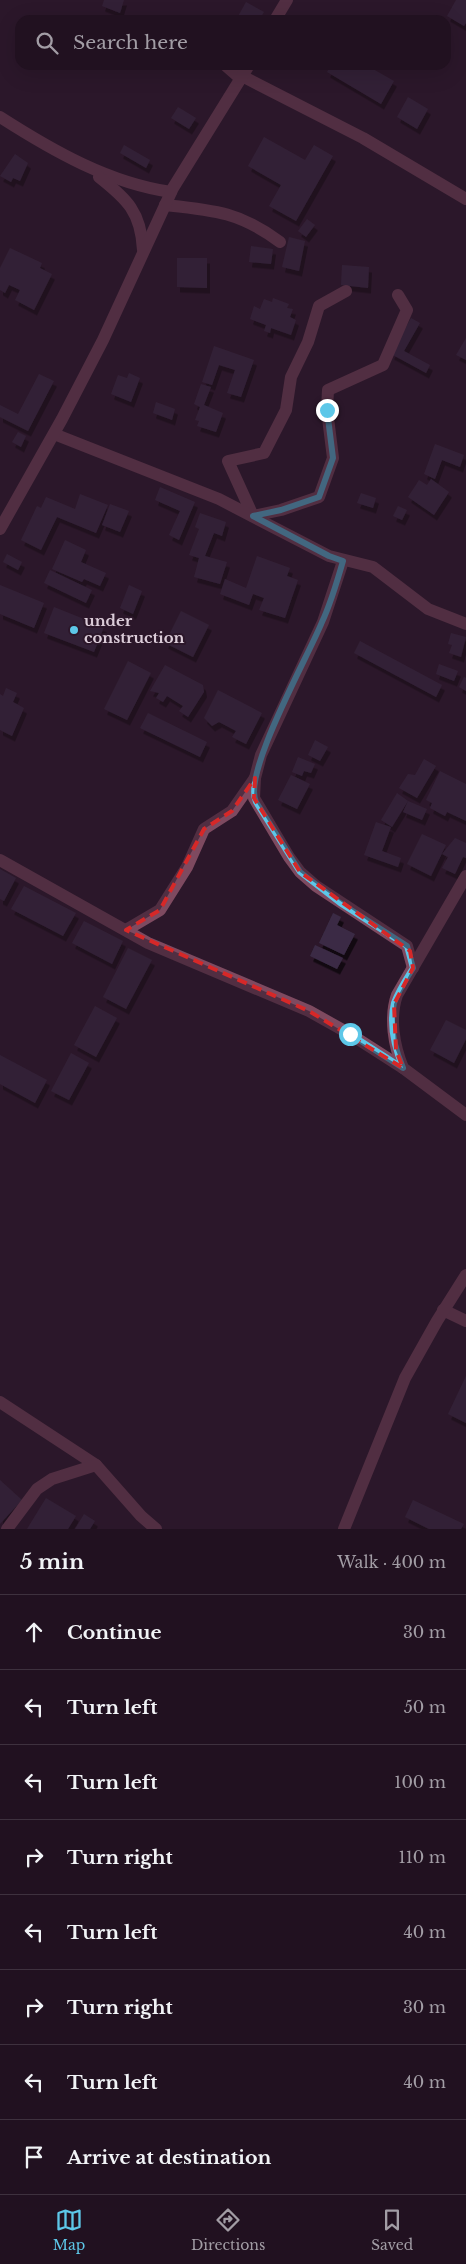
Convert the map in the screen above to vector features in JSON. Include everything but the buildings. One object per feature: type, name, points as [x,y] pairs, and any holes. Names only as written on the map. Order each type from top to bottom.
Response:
[{"type":"street","points":[[278,15],[287,0]]},
{"type":"street","points":[[0,529],[54,434],[103,340],[171,192],[244,73],[363,138],[466,199]]},
{"type":"street","points":[[0,117],[26,134],[83,164],[142,188],[171,192]]},
{"type":"street","points":[[83,164],[128,202],[142,233],[143,253]]},
{"type":"street","points":[[165,204],[227,213],[251,222],[280,242]]},
{"type":"street","points":[[253,516],[228,461],[264,453],[286,410],[291,377],[308,342],[318,306],[346,291]]},
{"type":"street","points":[[253,516],[281,510],[319,497],[333,458],[327,410],[328,390],[383,365],[407,310],[398,295]]},
{"type":"street","points":[[54,434],[219,499],[329,556],[373,567],[428,609],[466,624]]},
{"type":"street","points":[[343,561],[323,622],[262,755],[255,778],[254,798],[289,858],[300,872],[340,903],[407,946],[413,968]]},
{"type":"street","points":[[126,930],[160,910],[187,867],[204,829],[232,810],[255,778]]},
{"type":"street","points":[[0,860],[161,949],[309,1012],[350,1034],[403,1068],[466,1115]]},
{"type":"street","points":[[403,1068],[396,1050],[394,1004],[466,876]]},
{"type":"street","points":[[344,1529],[405,1378],[443,1310],[466,1276]]},
{"type":"street","points":[[443,1310],[466,1320]]},
{"type":"street","points":[[0,1402],[96,1465],[141,1516],[156,1529]]},
{"type":"street","points":[[7,1529],[37,1489],[52,1479],[96,1465]]},
{"type":"highlighted area","points":[[255,778],[254,798],[300,872],[410,951],[413,968],[394,1004],[396,1050],[403,1068],[309,1011],[126,930],[160,910],[204,829],[232,811]]},
{"type":"place","name":"under construction","points":[[74,630]]},
{"type":"route","points":[[327,410],[333,458],[319,497],[281,510],[253,516],[329,556],[343,561],[323,622],[262,755],[255,778],[254,798],[270,822],[289,858],[300,872],[340,903],[399,940],[410,951],[413,968],[397,995],[393,1016],[396,1050],[403,1068],[350,1034]]}]
